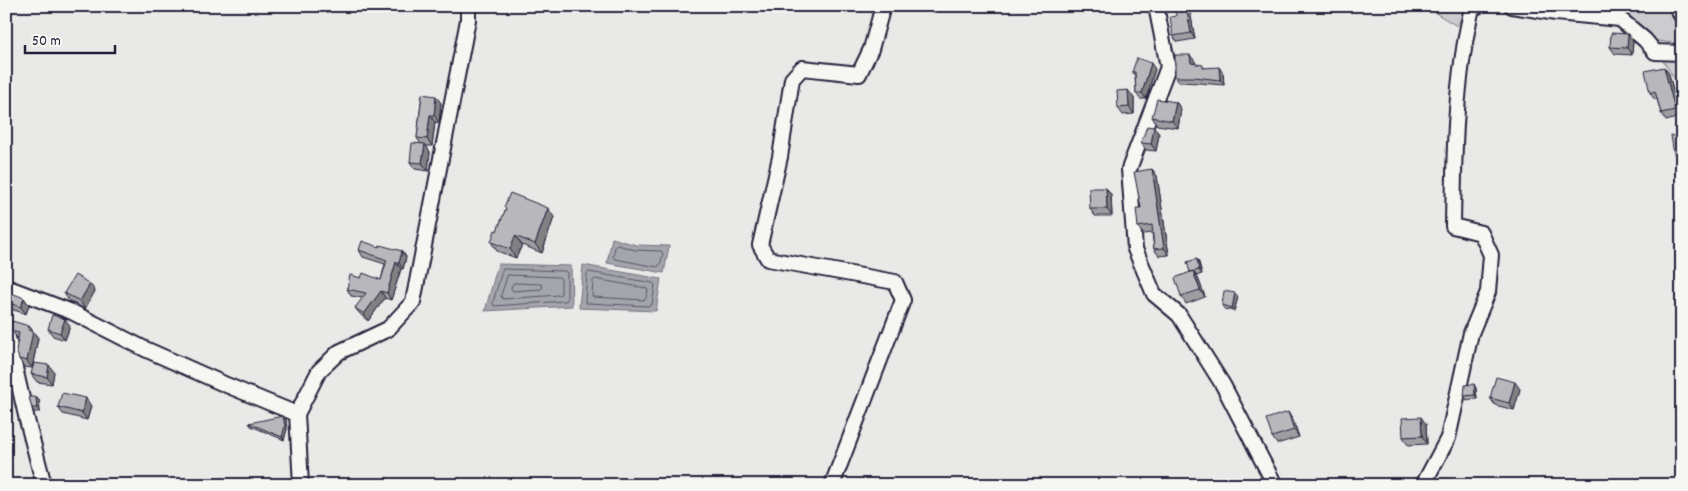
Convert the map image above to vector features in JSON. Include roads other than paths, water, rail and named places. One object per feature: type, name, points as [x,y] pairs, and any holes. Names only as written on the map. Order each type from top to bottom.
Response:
[{"type":"main road","points":[[1680,6],[1682,10]]},
{"type":"street","points":[[301,485],[297,414],[319,371],[339,352],[388,330],[413,302],[468,20],[468,6]]},
{"type":"street","points":[[832,485],[903,300],[895,282],[768,259],[760,245],[780,157],[792,79],[802,68],[859,74],[871,49],[883,6]]},
{"type":"street","points":[[1156,6],[1168,67],[1129,169],[1135,248],[1154,294],[1179,315],[1223,385],[1275,485]]},
{"type":"street","points":[[1423,485],[1448,438],[1472,332],[1488,292],[1491,254],[1481,233],[1453,226],[1454,156],[1464,44],[1472,8],[1478,6]]},
{"type":"street","points":[[1512,6],[1556,13],[1620,19],[1645,40],[1655,52],[1682,53]]},
{"type":"street","points":[[6,287],[72,312],[145,349],[297,414]]},
{"type":"street","points":[[6,330],[44,485]]},
{"type":"water","points":[[612,238],[636,245],[669,246],[664,273],[607,263]]},
{"type":"water","points":[[498,264],[571,266],[572,306],[485,311]]},
{"type":"water","points":[[583,265],[661,279],[656,311],[579,308]]}]
